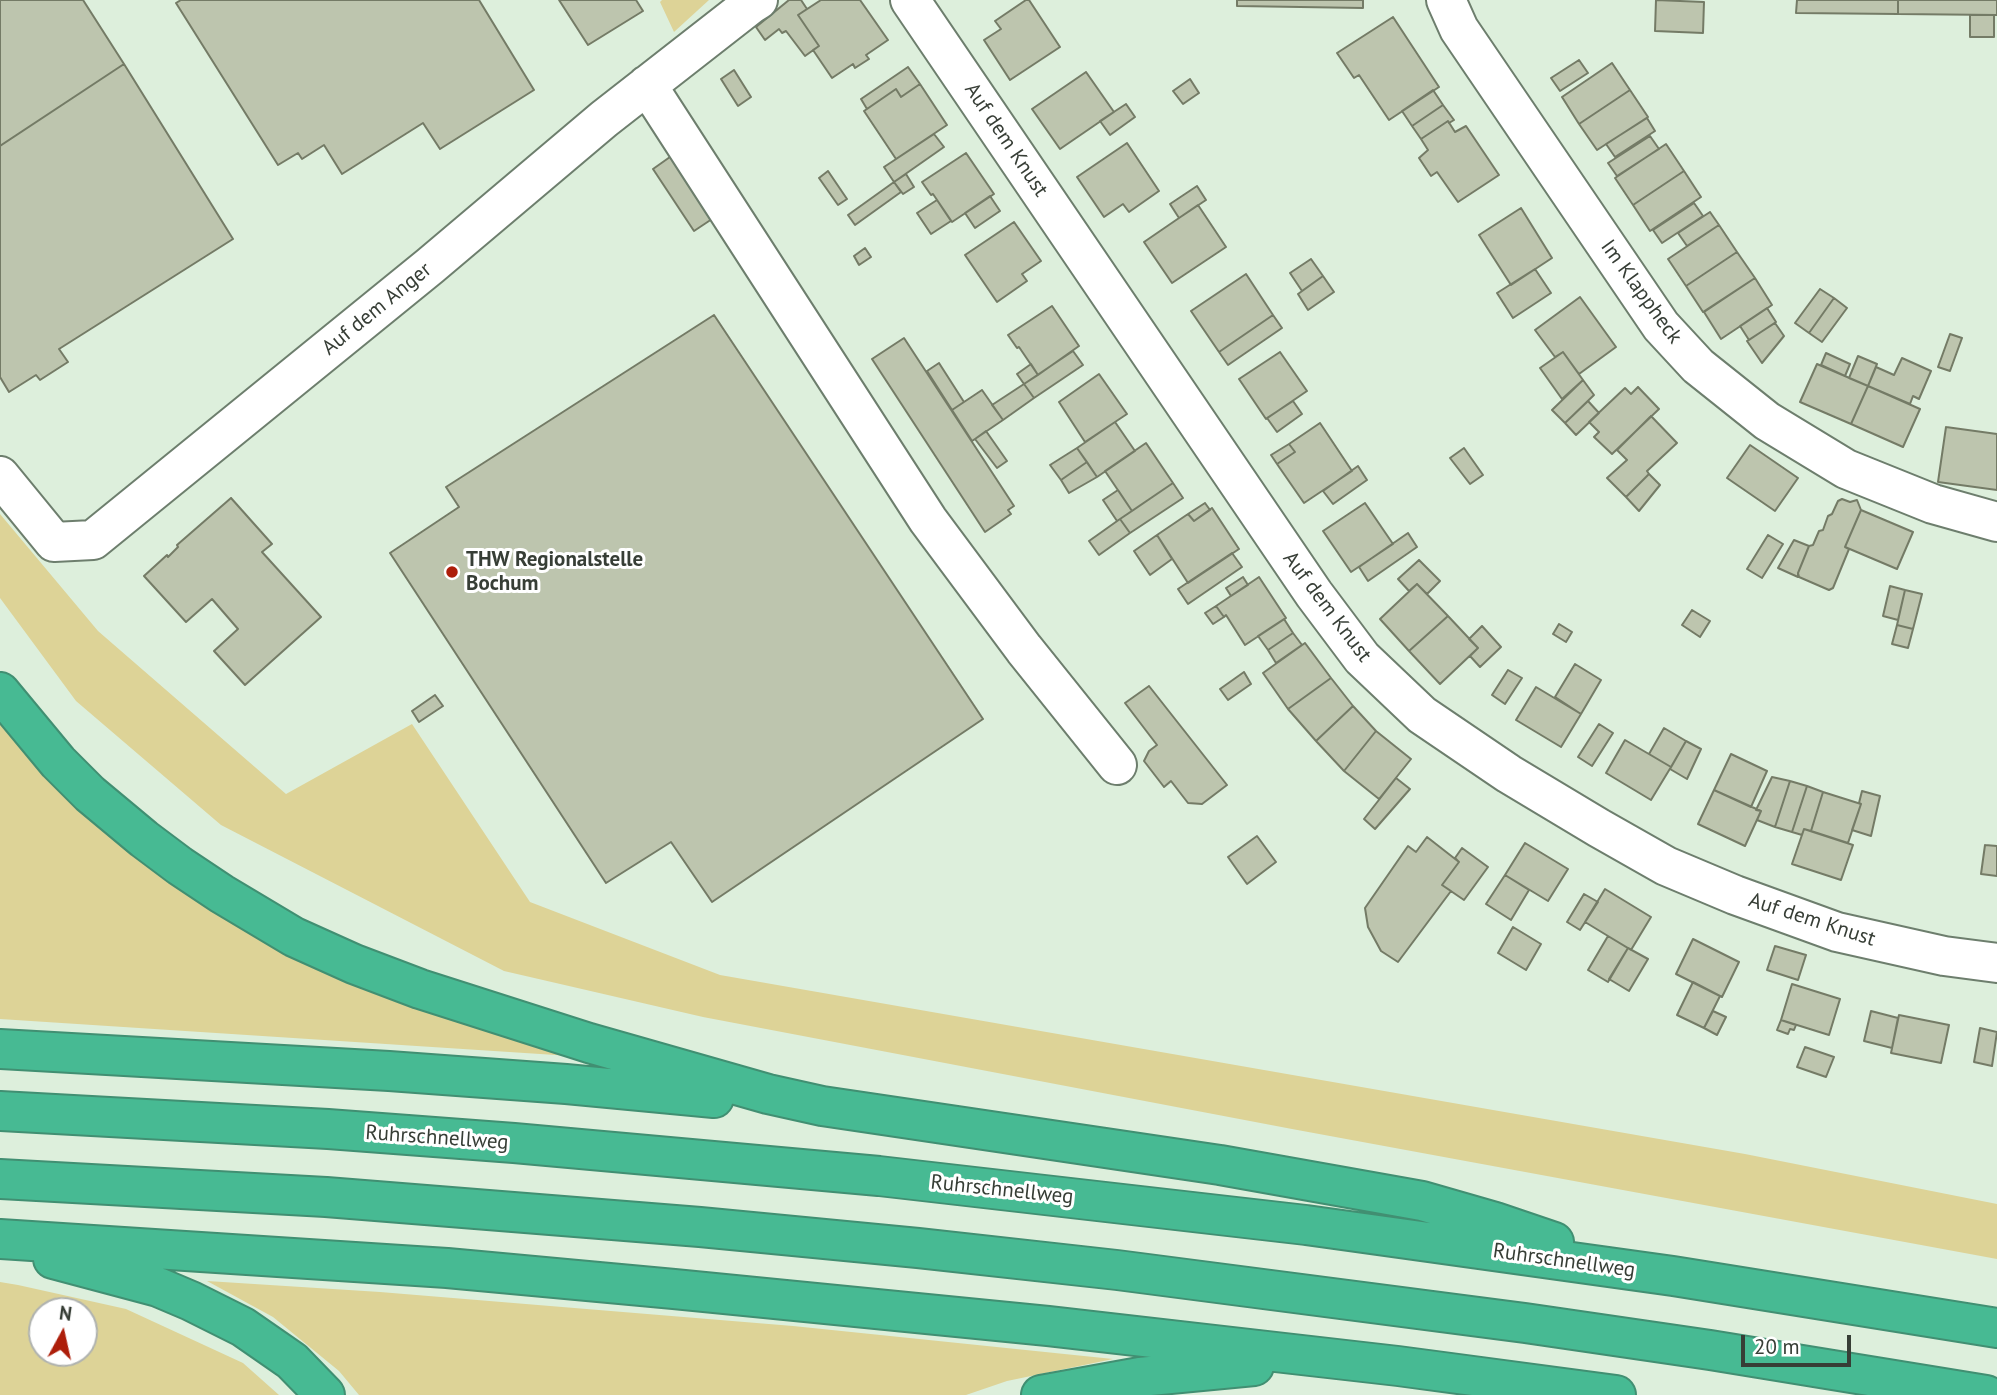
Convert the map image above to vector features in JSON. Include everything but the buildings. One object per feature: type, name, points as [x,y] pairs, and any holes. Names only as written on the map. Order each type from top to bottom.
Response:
[{"type":"highway","points":[[0,692],[58,762],[109,811],[180,866],[294,937],[409,985],[589,1043],[768,1094],[822,1106],[1220,1165],[1422,1201],[1495,1222],[1623,1265],[1674,1276]]},
{"type":"highway","points":[[0,1049],[553,1083],[887,1116]]},
{"type":"highway","name":"Ruhrschnellweg","points":[[0,1111],[408,1135],[865,1175],[1306,1225],[1674,1276],[1997,1328]]},
{"type":"highway","points":[[0,1179],[382,1201],[918,1248],[1117,1270],[1525,1322],[1986,1395]]},
{"type":"highway","points":[[0,1238],[447,1268],[674,1289],[1048,1326],[1398,1366],[1616,1395]]},
{"type":"highway","points":[[0,1248],[84,1266],[158,1287],[191,1301],[243,1327],[292,1362],[325,1395]]},
{"type":"highway","points":[[1041,1395],[1140,1377],[1279,1364],[1398,1366]]},
{"type":"street","name":"Auf dem Anger","points":[[0,476],[54,542],[93,540],[430,266],[647,85],[758,0]]},
{"type":"street","name":"Auf dem Knust","points":[[910,0],[1314,594],[1362,658],[1422,715],[1509,774],[1666,866],[1735,895],[1837,932],[1944,956],[1997,963]]},
{"type":"street","name":"Im Klappheck","points":[[1446,0],[1459,29],[1661,326],[1698,366],[1767,421],[1846,469],[1933,504],[1997,522]]},
{"type":"street","points":[[647,85],[928,520],[1024,649],[1118,765]]},
{"type":"shaded area","points":[[709,0],[674,32],[660,2]]},
{"type":"shaded area","points":[[0,514],[98,631],[286,794],[412,724],[530,902],[720,975],[1745,1154],[1997,1204],[1997,1259],[703,1017],[504,971],[221,825],[76,701],[0,598]]},
{"type":"shaded area","points":[[0,718],[197,898],[319,969],[407,1005],[571,1056],[0,1019]]},
{"type":"shaded area","points":[[207,1281],[380,1292],[793,1326],[1113,1359],[1007,1381],[966,1395],[359,1395],[339,1371],[273,1317]]},
{"type":"shaded area","points":[[0,1282],[72,1297],[28,1297],[28,1367],[98,1367],[98,1303],[126,1309],[243,1363],[279,1395],[0,1395]]},
{"type":"place","name":"THW Regionalstelle Bochum","points":[[452,572]]}]
